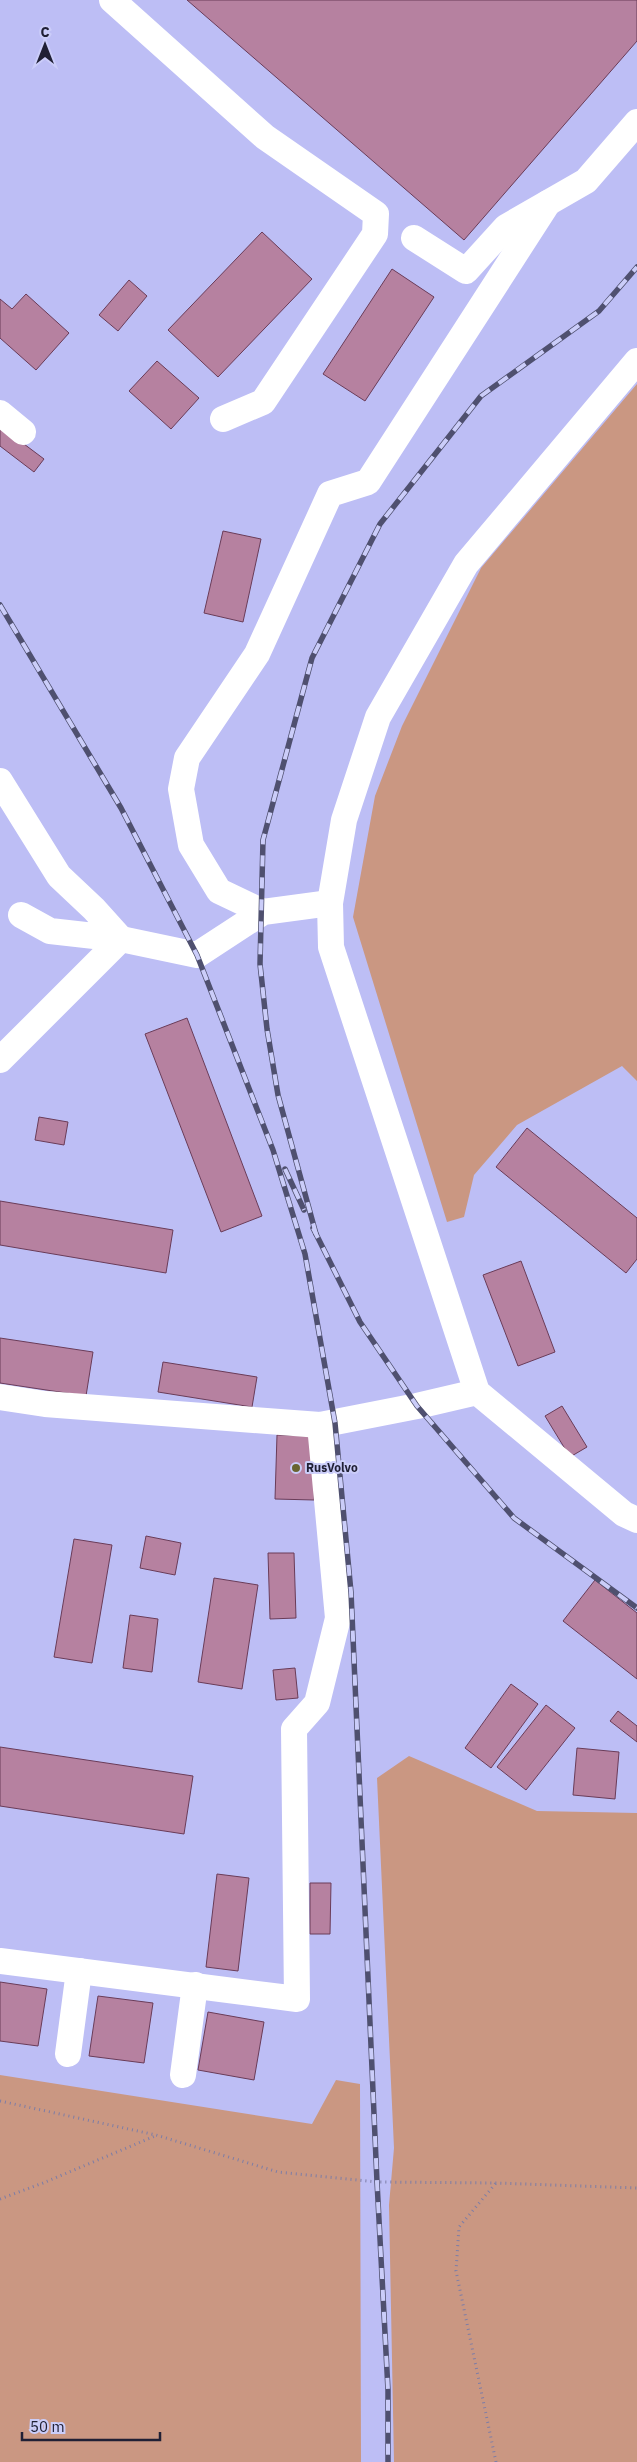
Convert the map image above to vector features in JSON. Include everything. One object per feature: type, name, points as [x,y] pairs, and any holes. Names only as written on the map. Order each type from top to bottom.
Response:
[{"type":"lane","points":[[112,0],[265,137],[376,214],[375,234],[263,402],[223,419]]},
{"type":"lane","points":[[414,238],[466,271],[506,227],[586,181],[637,122]]},
{"type":"lane","points":[[263,912],[219,891],[191,845],[181,789],[186,758],[257,654],[330,494],[368,482],[548,203]]},
{"type":"lane","points":[[637,361],[466,564],[378,717],[344,820],[330,903],[331,947],[477,1392],[624,1514],[637,1520]]},
{"type":"lane","points":[[0,413],[23,432]]},
{"type":"lane","points":[[0,781],[59,876],[94,909],[121,939]]},
{"type":"lane","points":[[21,915],[50,931],[121,939],[196,955],[263,912],[330,903]]},
{"type":"lane","points":[[0,1060],[121,939]]},
{"type":"lane","points":[[0,1397],[46,1404],[320,1425],[477,1392]]},
{"type":"lane","points":[[0,1961],[297,1999],[294,1729],[317,1703],[338,1618],[320,1425]]},
{"type":"lane","points":[[68,2054],[79,1971]]},
{"type":"lane","points":[[183,2075],[195,1986]]},
{"type":"path","points":[[0,2101],[156,2135],[278,2172],[377,2182],[496,2183],[637,2188]]},
{"type":"path","points":[[0,2198],[42,2183],[156,2135]]},
{"type":"path","points":[[496,2183],[458,2228],[456,2271],[496,2462]]},
{"type":"shaded area","points":[[637,384],[637,1081],[622,1066],[517,1125],[474,1175],[464,1217],[447,1222],[353,917],[375,796],[402,726],[481,568]]},
{"type":"shaded area","points":[[409,1756],[537,1811],[637,1813],[637,2462],[394,2462],[389,2205],[394,2148],[377,1778]]},
{"type":"shaded area","points":[[0,2075],[312,2124],[336,2080],[360,2084],[361,2462],[0,2462]]},
{"type":"building","points":[[187,0],[637,0],[637,41],[464,240]]},
{"type":"building","points":[[262,232],[312,279],[218,377],[168,330]]},
{"type":"building","points":[[392,269],[434,297],[365,401],[323,374]]},
{"type":"building","points":[[129,280],[147,296],[118,331],[99,315]]},
{"type":"building","points":[[26,294],[69,333],[36,370],[0,338],[0,299],[12,309]]},
{"type":"building","points":[[157,361],[199,398],[171,429],[129,391]]},
{"type":"building","points":[[0,426],[44,459],[34,472],[0,446]]},
{"type":"building","points":[[223,531],[261,539],[243,622],[204,613]]},
{"type":"building","points":[[187,1018],[262,1216],[221,1232],[145,1034]]},
{"type":"building","points":[[39,1117],[68,1122],[64,1145],[35,1140]]},
{"type":"building","points":[[527,1128],[637,1218],[637,1259],[626,1273],[496,1167]]},
{"type":"building","points":[[0,1201],[173,1230],[166,1273],[0,1245]]},
{"type":"building","points":[[521,1261],[555,1352],[518,1366],[483,1275]]},
{"type":"building","points":[[0,1338],[93,1352],[86,1396],[0,1383]]},
{"type":"building","points":[[163,1362],[257,1377],[252,1407],[158,1392]]},
{"type":"building","points":[[562,1406],[587,1447],[570,1457],[545,1416]]},
{"type":"building","name":"RusVolvo","points":[[277,1435],[316,1436],[314,1500],[275,1499]]},
{"type":"building","points":[[146,1536],[181,1543],[175,1575],[140,1568]]},
{"type":"building","points":[[74,1539],[112,1545],[92,1663],[54,1657]]},
{"type":"building","points":[[268,1553],[294,1553],[296,1618],[270,1619]]},
{"type":"building","points":[[214,1578],[258,1585],[242,1689],[198,1682]]},
{"type":"building","points":[[595,1580],[637,1613],[637,1679],[563,1621]]},
{"type":"building","points":[[130,1615],[158,1619],[152,1672],[123,1668]]},
{"type":"building","points":[[295,1668],[298,1698],[276,1700],[273,1670]]},
{"type":"building","points":[[511,1684],[538,1704],[491,1768],[465,1748]]},
{"type":"building","points":[[546,1705],[575,1728],[526,1790],[497,1767]]},
{"type":"building","points":[[618,1711],[637,1726],[637,1742],[610,1721]]},
{"type":"building","points":[[0,1747],[193,1776],[184,1834],[0,1806]]},
{"type":"building","points":[[577,1748],[619,1752],[615,1799],[573,1795]]},
{"type":"building","points":[[217,1874],[249,1878],[238,1971],[206,1967]]},
{"type":"building","points":[[310,1883],[331,1883],[330,1934],[310,1934]]},
{"type":"building","points":[[0,1982],[47,1989],[38,2046],[0,2041]]},
{"type":"building","points":[[98,1996],[153,2003],[144,2063],[89,2056]]},
{"type":"building","points":[[208,2012],[264,2022],[254,2080],[198,2070]]},
{"type":"railway","points":[[316,1234],[278,1095],[267,1029],[260,964],[263,840],[312,658],[380,524],[481,396],[599,311],[637,267]]},
{"type":"railway","points":[[0,605],[121,808],[197,955],[273,1150],[305,1254],[335,1423],[351,1592],[388,2390],[388,2462]]},
{"type":"railway","points":[[285,1169],[304,1210]]},
{"type":"railway","points":[[313,1228],[360,1322],[417,1406],[514,1518],[637,1608]]},
{"type":"place","name":"RusVolvo","points":[[296,1468]]}]
